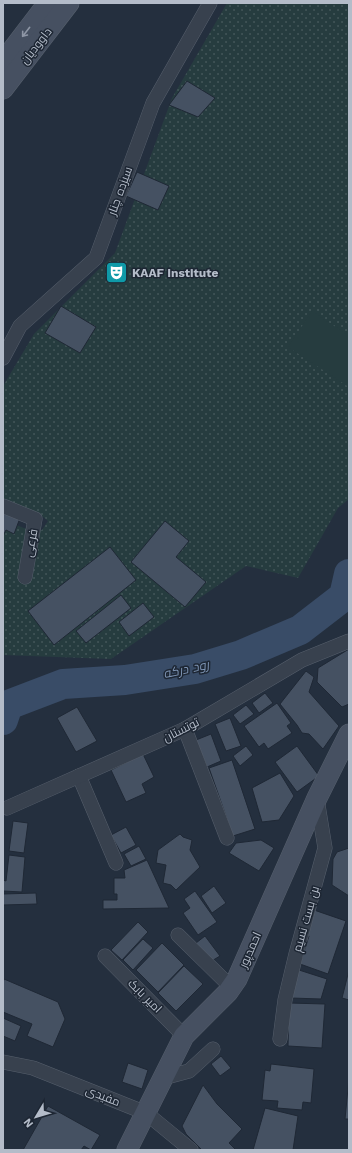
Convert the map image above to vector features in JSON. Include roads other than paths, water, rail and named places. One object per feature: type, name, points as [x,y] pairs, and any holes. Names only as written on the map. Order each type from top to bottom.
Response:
[{"type":"street","name":"داوودیان","points":[[3,62],[48,3]]},
{"type":"street","name":"داوودیان","points":[[3,89],[69,3]]},
{"type":"street","name":"سیزده چنار","points":[[3,358],[20,326],[96,258],[153,103],[210,3]]},
{"type":"street","name":"فرعی","points":[[3,506],[35,519],[25,577]]},
{"type":"street","name":"توتستان","points":[[8,808],[185,729],[302,660],[349,641]]},
{"type":"street","points":[[185,729],[227,838]]},
{"type":"street","name":"احمدپور","points":[[127,1150],[184,1036],[237,979],[317,798],[349,734]]},
{"type":"street","points":[[79,776],[116,863]]},
{"type":"street","name":"بن بست نسیم","points":[[280,1039],[285,1000],[325,848],[317,798]]},
{"type":"street","points":[[178,935],[231,987]]},
{"type":"street","name":"امیر بابک","points":[[105,956],[184,1036]]},
{"type":"street","points":[[164,1078],[189,1072],[213,1050]]},
{"type":"street","name":"مفیدی","points":[[3,1062],[32,1068],[146,1113],[191,1150]]},
{"type":"waterway","name":"رود درکه","points":[[3,720],[8,705],[63,684],[125,680],[195,669],[241,655],[300,630],[344,596],[349,574]]},
{"type":"place","name":"KAAF Institute","points":[[117,273]]}]
